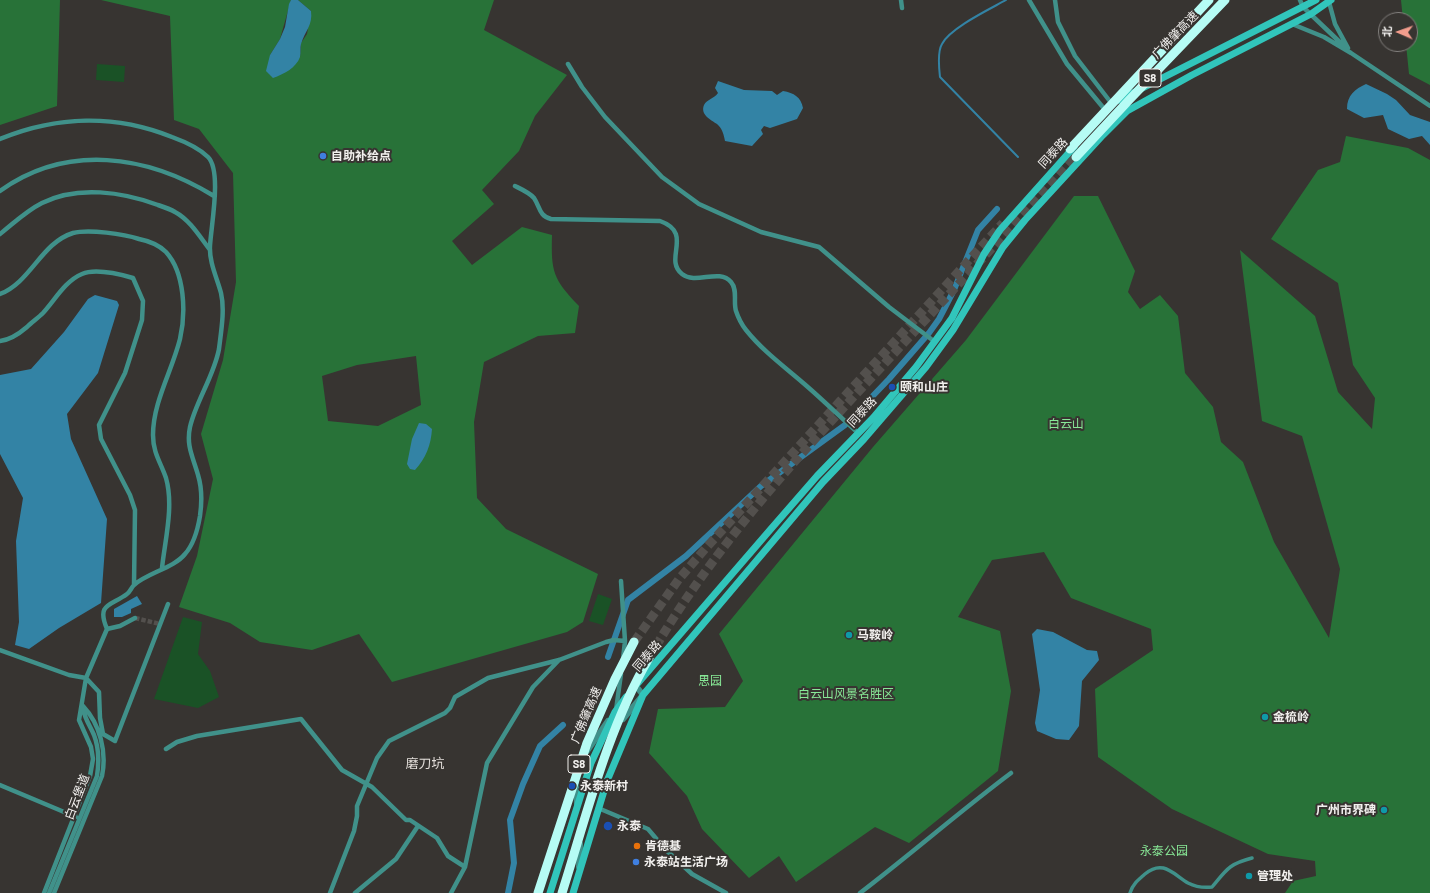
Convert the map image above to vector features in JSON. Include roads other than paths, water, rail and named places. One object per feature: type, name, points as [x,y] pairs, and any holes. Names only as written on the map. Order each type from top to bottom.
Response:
[{"type":"highway","name":"广佛肇高速","points":[[1070,149],[1209,0]]},
{"type":"highway","name":"广佛肇高速","points":[[1076,158],[1225,0]]},
{"type":"highway","name":"广佛肇高速","points":[[538,893],[587,743],[615,679],[634,642]]},
{"type":"highway","name":"S8","points":[[562,893],[610,742],[629,694],[649,658]]},
{"type":"main road","name":"同泰路","points":[[550,893],[593,757],[615,712],[770,530],[877,413],[935,342],[952,318],[988,249],[1002,227],[1113,105],[1129,94],[1301,3],[1316,0]]},
{"type":"main road","name":"同泰路","points":[[574,893],[598,808],[612,766],[633,722],[643,695],[823,482],[864,439],[926,367],[953,330],[1008,240],[1127,111],[1311,14],[1330,1]]},
{"type":"main road","points":[[615,712],[628,714],[633,722]]},
{"type":"street","points":[[901,0],[902,8]]},
{"type":"street","points":[[1028,0],[1067,64],[1107,112]]},
{"type":"street","points":[[1056,0],[1058,22],[1075,56],[1113,105]]},
{"type":"street","points":[[1330,1],[1335,24],[1351,53]]},
{"type":"street","points":[[1301,3],[1351,53]]},
{"type":"street","points":[[1292,24],[1324,38],[1351,53],[1430,106]]},
{"type":"street","points":[[568,64],[582,87],[605,117],[662,177],[699,204],[761,232],[819,247],[889,307],[935,342]]},
{"type":"street","points":[[0,139],[24,129],[56,122],[88,119],[128,123],[156,130],[185,142],[208,156],[213,165],[215,181],[210,250],[214,275],[221,295],[222,322],[218,352],[197,404],[190,428],[189,450],[198,475],[202,496],[200,517],[193,543],[185,555],[134,585]]},
{"type":"street","points":[[0,191],[25,176],[47,166],[71,160],[100,159],[164,171],[184,179],[214,196]]},
{"type":"street","points":[[515,186],[533,198],[545,218],[660,221],[669,224],[675,231],[677,239],[676,265],[678,271],[683,275],[694,278],[722,276],[731,282],[735,293],[736,310],[744,329],[764,351],[818,396],[858,433]]},
{"type":"street","points":[[0,234],[26,213],[43,203],[61,197],[89,193],[115,194],[145,201],[175,212],[192,226],[210,250]]},
{"type":"street","points":[[0,294],[19,282],[47,249],[58,240],[74,233],[113,234],[134,237],[152,242],[166,252],[175,268],[182,291],[180,339],[158,404],[153,435],[156,456],[166,478],[168,494],[162,568]]},
{"type":"street","points":[[0,341],[5,341],[22,331],[43,313],[70,282],[82,274],[96,271],[133,278],[144,301],[142,320],[125,373],[99,424],[101,439],[130,495],[135,510],[134,585],[129,594],[110,603],[105,608],[103,619],[107,629],[86,678],[79,720],[91,747],[93,759],[90,776],[44,893]]},
{"type":"street","points":[[615,712],[624,641],[621,580]]},
{"type":"street","points":[[0,650],[69,675],[86,678],[99,692],[100,718],[103,734],[115,740],[168,604]]},
{"type":"street","points":[[107,629],[120,626],[135,618]]},
{"type":"street","points":[[330,893],[354,831],[358,816],[357,806],[377,758],[390,741],[445,713],[450,708],[456,697],[488,678],[559,660],[606,642],[614,640],[624,641]]},
{"type":"street","points":[[451,893],[465,867],[487,763],[533,687],[559,660]]},
{"type":"street","points":[[579,873],[581,835],[604,759],[621,721],[643,695],[636,686]]},
{"type":"street","points":[[54,893],[102,776],[104,765],[101,739],[90,714],[82,706]]},
{"type":"street","name":"白云堡道","points":[[49,893],[97,776],[97,746],[94,736],[84,717],[82,706]]},
{"type":"street","points":[[166,749],[177,742],[197,736],[301,719],[342,770],[367,784],[406,820],[410,820],[437,838],[448,856],[465,867]]},
{"type":"street","points":[[860,893],[900,862],[965,807],[1011,773]]},
{"type":"street","points":[[0,785],[84,820]]},
{"type":"street","points":[[598,808],[648,829],[665,849],[692,874],[726,893]]},
{"type":"street","points":[[355,893],[396,859],[418,826]]},
{"type":"street","points":[[1130,893],[1135,883],[1151,869],[1163,867],[1177,874],[1188,883],[1202,888],[1212,887],[1227,869],[1236,862],[1252,858]]},
{"type":"water","points":[[291,0],[298,0],[311,11],[311,20],[301,44],[300,57],[298,61],[289,70],[273,78],[266,71],[270,55],[280,39],[285,27]]},
{"type":"water","points":[[718,81],[744,90],[772,91],[777,95],[783,91],[790,93],[799,98],[803,108],[797,119],[770,128],[764,126],[761,130],[763,134],[752,146],[725,141],[720,128],[707,117],[703,109],[705,103],[715,97],[718,93],[715,88]]},
{"type":"water","points":[[1366,84],[1396,100],[1410,115],[1430,122],[1430,145],[1422,136],[1409,139],[1388,129],[1383,115],[1364,118],[1347,109],[1348,100],[1352,93]]},
{"type":"water","points":[[95,295],[117,301],[119,305],[98,373],[67,414],[71,439],[107,519],[101,603],[59,628],[29,649],[15,645],[19,622],[16,541],[23,498],[0,454],[0,375],[31,369],[64,332],[88,299]]},
{"type":"water","points":[[419,423],[426,424],[432,429],[427,451],[415,470],[410,469],[407,464],[412,439]]},
{"type":"water","points":[[137,596],[142,604],[131,609],[131,613],[122,617],[114,617],[114,609]]},
{"type":"water","points":[[1037,629],[1053,632],[1087,650],[1097,651],[1099,660],[1082,681],[1079,726],[1069,740],[1056,739],[1037,731],[1035,723],[1040,690],[1032,634]]},
{"type":"waterway","points":[[1006,0],[971,19],[946,38],[939,51],[939,69],[940,77],[1018,157]]},
{"type":"waterway","points":[[608,657],[628,600],[686,556],[761,486],[845,425],[889,379],[929,333],[939,319],[954,290],[978,230],[997,209]]},
{"type":"waterway","points":[[508,893],[514,863],[510,820],[523,784],[540,746],[563,725]]},
{"type":"tunnel","points":[[649,658],[698,582],[782,476],[842,409],[1076,157]]},
{"type":"tunnel","points":[[634,642],[679,579],[705,549],[1003,223]]},
{"type":"tunnel","points":[[135,618],[160,624]]},
{"type":"place","name":"自助补给点","points":[[323,156]]},
{"type":"place","name":"颐和山庄","points":[[892,387]]},
{"type":"place","name":"马鞍岭","points":[[849,635]]},
{"type":"place","name":"金梳岭","points":[[1265,717]]},
{"type":"place","name":"永泰新村","points":[[572,786]]},
{"type":"place","name":"广州市界碑","points":[[1384,810]]},
{"type":"place","name":"永泰","points":[[608,826]]},
{"type":"place","name":"肯德基","points":[[637,846]]},
{"type":"place","name":"永泰站生活广场","points":[[636,862]]},
{"type":"place","name":"管理处","points":[[1249,876]]},
{"type":"district","name":"磨刀坑","points":[[425,764]]},
{"type":"park label","name":"白云山","points":[[1066,424]]},
{"type":"park label","name":"思园","points":[[710,681]]},
{"type":"park label","name":"白云山风景名胜区","points":[[846,694]]},
{"type":"park label","name":"永泰公园","points":[[1164,851]]}]
